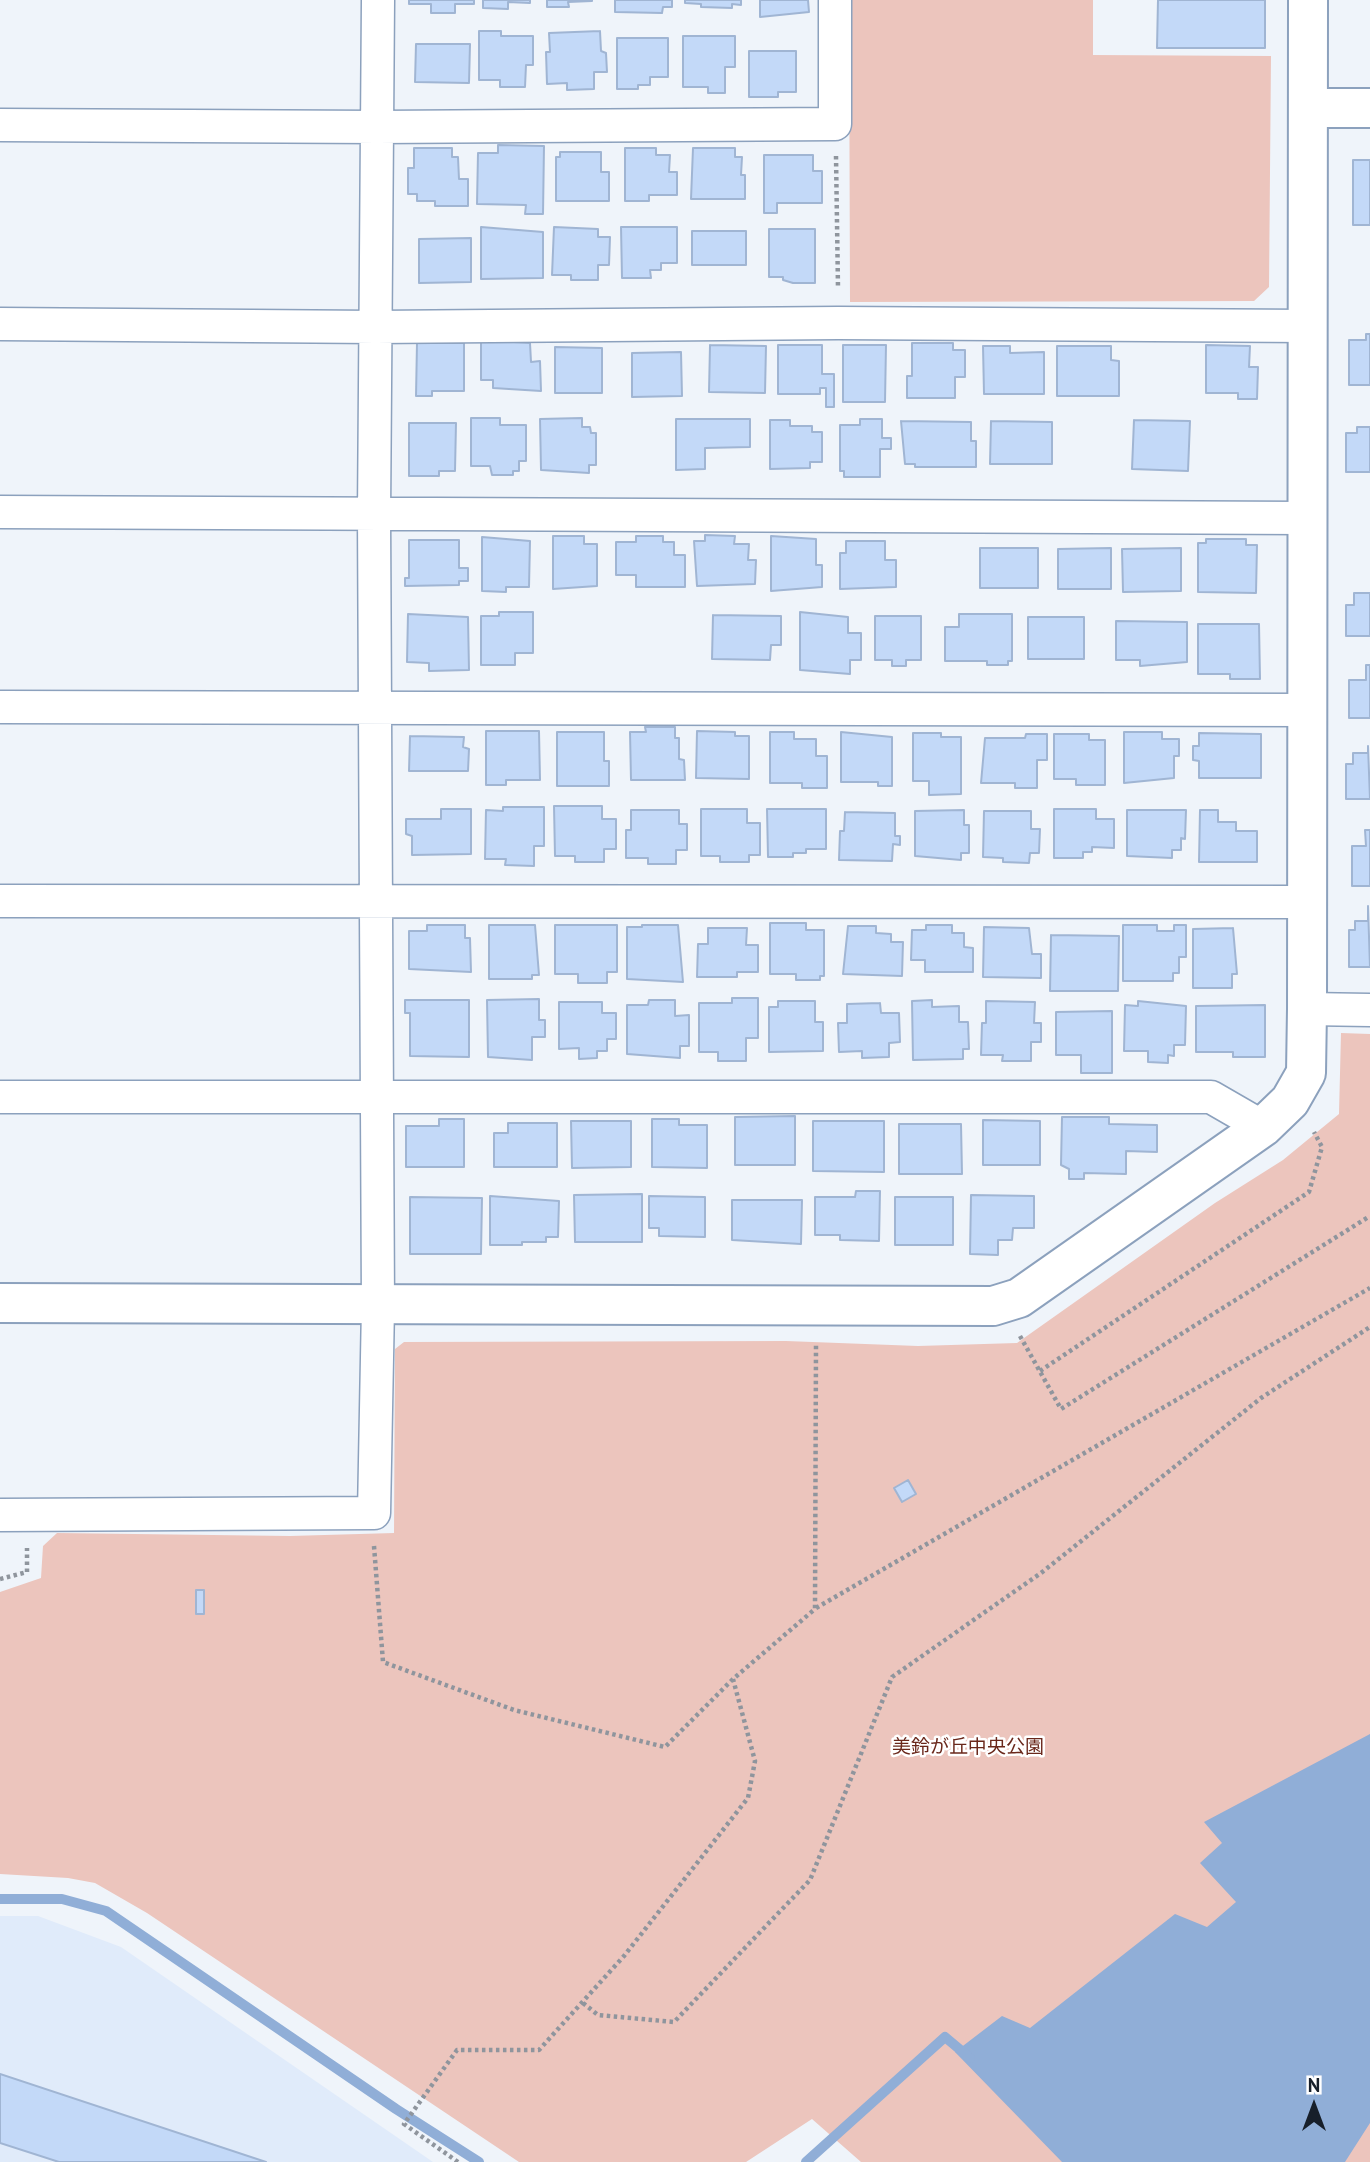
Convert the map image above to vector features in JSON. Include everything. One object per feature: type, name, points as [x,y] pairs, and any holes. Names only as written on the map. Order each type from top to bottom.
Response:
[{"type":"street","points":[[13,1515],[374,1513],[378,1306],[374,515],[378,0]]},
{"type":"street","points":[[0,125],[378,127],[835,124],[835,0]]},
{"type":"street","points":[[0,1303],[992,1306],[1019,1298],[1263,1127],[1290,1101],[1306,1073],[1308,0]]},
{"type":"street","points":[[1309,107],[1370,108]]},
{"type":"street","points":[[0,324],[376,327],[838,323],[1308,326]]},
{"type":"street","points":[[0,512],[1305,518]]},
{"type":"street","points":[[0,707],[1306,710]]},
{"type":"street","points":[[0,901],[1306,902]]},
{"type":"street","points":[[1307,1009],[1370,1010]]},
{"type":"street","points":[[0,1097],[1211,1097],[1263,1127]]},
{"type":"path","points":[[835,124],[838,323]]},
{"type":"path","points":[[1040,1371],[1309,1192],[1322,1147],[1313,1131]]},
{"type":"path","points":[[1019,1335],[1062,1409],[1370,1216]]},
{"type":"path","points":[[374,1513],[383,1661],[514,1710],[665,1747],[733,1679],[815,1609],[1370,1288]]},
{"type":"path","points":[[583,2003],[598,2015],[674,2022],[810,1880],[892,1677],[1041,1573],[1261,1398],[1370,1327]]},
{"type":"path","points":[[815,1609],[816,1336]]},
{"type":"path","points":[[0,1579],[27,1572],[13,1515]]},
{"type":"path","points":[[458,2162],[404,2124],[457,2050],[539,2050],[624,1956],[748,1798],[755,1760],[733,1679]]},
{"type":"shaded area","points":[[0,1916],[38,1916],[121,1947],[433,2162],[0,2162]]},
{"type":"green space","points":[[849,0],[1093,0],[1093,55],[1271,56],[1269,287],[1254,301],[850,302]]},
{"type":"green space","name":"美鈴が丘中央公園","points":[[1341,1033],[1370,1034],[1370,2162],[861,2162],[812,2119],[746,2162],[519,2162],[147,1913],[95,1883],[68,1878],[0,1874],[0,1592],[41,1578],[43,1546],[57,1533],[290,1536],[394,1533],[395,1349],[404,1342],[786,1341],[918,1346],[1017,1343],[1215,1203],[1283,1160],[1339,1114]]},
{"type":"water","points":[[1370,1734],[1370,2123],[1345,2162],[1062,2162],[955,2052],[1002,2016],[1030,2028],[1175,1914],[1207,1927],[1236,1902],[1200,1863],[1222,1843],[1204,1822]]},
{"type":"building","points":[[409,0],[474,0],[474,4],[455,4],[455,13],[431,13],[431,4],[409,4]]},
{"type":"building","points":[[483,0],[530,0],[530,3],[508,2],[508,9],[483,8]]},
{"type":"building","points":[[547,0],[592,1],[568,2],[569,7],[547,7]]},
{"type":"building","points":[[615,0],[672,0],[672,7],[663,7],[662,13],[615,12]]},
{"type":"building","points":[[685,0],[741,0],[741,5],[732,4],[732,8],[701,7],[701,4],[685,3]]},
{"type":"building","points":[[760,0],[808,0],[809,12],[760,17]]},
{"type":"building","points":[[1158,0],[1265,0],[1265,48],[1157,48]]},
{"type":"building","points":[[479,31],[501,31],[501,36],[533,36],[533,65],[526,65],[525,87],[500,87],[500,80],[479,80]]},
{"type":"building","points":[[600,31],[601,51],[606,53],[607,72],[594,72],[594,89],[567,90],[567,83],[547,84],[546,52],[550,52],[549,33]]},
{"type":"building","points":[[683,36],[735,36],[735,67],[725,67],[725,93],[708,93],[708,87],[683,87]]},
{"type":"building","points":[[617,38],[668,38],[668,77],[650,77],[650,85],[638,85],[638,89],[617,89]]},
{"type":"building","points":[[416,44],[470,44],[469,83],[415,82]]},
{"type":"building","points":[[749,51],[796,51],[796,92],[778,92],[778,97],[749,97]]},
{"type":"building","points":[[498,145],[544,146],[543,214],[525,214],[526,205],[477,204],[478,153],[498,153]]},
{"type":"building","points":[[414,148],[452,148],[452,157],[458,157],[459,179],[468,179],[468,206],[435,206],[435,201],[417,201],[417,194],[408,194],[408,168],[414,168]]},
{"type":"building","points":[[625,148],[656,148],[656,155],[670,155],[669,172],[677,172],[677,195],[649,195],[649,201],[625,201]]},
{"type":"building","points":[[693,148],[735,148],[735,157],[742,157],[741,175],[745,175],[745,199],[691,199]]},
{"type":"building","points":[[560,152],[601,152],[601,172],[609,172],[609,201],[556,201],[556,157],[560,157]]},
{"type":"building","points":[[764,155],[813,155],[813,171],[822,171],[822,203],[777,203],[777,213],[764,213]]},
{"type":"building","points":[[1353,160],[1370,160],[1370,225],[1353,225]]},
{"type":"building","points":[[481,227],[543,232],[543,278],[481,279]]},
{"type":"building","points":[[554,227],[598,229],[598,237],[610,237],[609,265],[598,265],[598,280],[571,280],[571,275],[552,275]]},
{"type":"building","points":[[621,227],[677,227],[677,263],[661,263],[661,270],[650,270],[651,278],[622,278]]},
{"type":"building","points":[[769,229],[815,229],[815,283],[793,283],[783,280],[783,277],[769,277]]},
{"type":"building","points":[[692,231],[746,231],[746,265],[692,265]]},
{"type":"building","points":[[471,238],[471,282],[419,283],[419,239]]},
{"type":"building","points":[[1366,334],[1370,334],[1370,385],[1349,385],[1349,340],[1366,340]]},
{"type":"building","points":[[481,340],[530,343],[531,362],[540,361],[541,391],[493,388],[493,380],[481,380]]},
{"type":"building","points":[[417,343],[464,343],[464,391],[432,391],[432,396],[416,396]]},
{"type":"building","points":[[912,343],[953,343],[953,350],[965,350],[965,377],[955,377],[955,398],[907,398],[907,376],[912,376]]},
{"type":"building","points":[[710,345],[766,346],[765,393],[709,392]]},
{"type":"building","points":[[778,345],[822,345],[822,374],[834,374],[834,407],[826,407],[826,388],[820,388],[820,394],[778,394]]},
{"type":"building","points":[[843,345],[886,345],[885,402],[843,402]]},
{"type":"building","points":[[1206,345],[1250,346],[1249,367],[1258,367],[1257,399],[1238,399],[1238,393],[1206,393]]},
{"type":"building","points":[[983,346],[1010,346],[1010,353],[1044,352],[1044,394],[984,394]]},
{"type":"building","points":[[1057,346],[1111,346],[1111,360],[1119,361],[1119,396],[1057,396]]},
{"type":"building","points":[[555,347],[602,348],[602,393],[555,393]]},
{"type":"building","points":[[681,352],[682,396],[632,397],[632,353]]},
{"type":"building","points":[[471,418],[500,418],[500,425],[526,425],[526,461],[519,461],[519,471],[513,471],[513,475],[492,475],[490,466],[471,466]]},
{"type":"building","points":[[582,418],[582,427],[590,427],[591,433],[596,433],[596,465],[589,465],[589,473],[541,470],[540,419]]},
{"type":"building","points":[[676,419],[750,419],[750,447],[705,448],[705,469],[676,470]]},
{"type":"building","points":[[860,419],[882,419],[882,438],[891,438],[891,449],[880,449],[880,477],[844,477],[844,471],[840,471],[840,425],[860,425]]},
{"type":"building","points":[[770,420],[790,420],[790,426],[812,426],[812,432],[822,432],[822,462],[810,462],[810,468],[770,469]]},
{"type":"building","points":[[1134,420],[1190,421],[1188,471],[1132,469]]},
{"type":"building","points":[[901,421],[971,422],[971,441],[976,441],[976,467],[915,467],[915,464],[905,464]]},
{"type":"building","points":[[991,421],[1052,422],[1052,464],[990,464]]},
{"type":"building","points":[[409,423],[456,423],[455,471],[439,471],[439,476],[409,476]]},
{"type":"building","points":[[1357,427],[1370,427],[1370,472],[1346,472],[1346,433],[1357,433]]},
{"type":"building","points":[[705,535],[735,536],[734,544],[749,544],[748,560],[756,560],[755,584],[697,586],[694,541],[705,541]]},
{"type":"building","points":[[553,536],[584,536],[584,544],[597,544],[597,586],[553,589]]},
{"type":"building","points":[[636,536],[663,536],[663,542],[674,542],[674,555],[685,555],[685,587],[636,587],[636,575],[616,575],[616,542],[636,542]]},
{"type":"building","points":[[771,536],[816,539],[816,565],[822,565],[822,587],[771,591]]},
{"type":"building","points":[[482,537],[530,541],[529,587],[506,587],[506,592],[482,591]]},
{"type":"building","points":[[1206,539],[1246,539],[1246,545],[1257,545],[1256,593],[1198,592],[1198,543],[1206,543]]},
{"type":"building","points":[[409,540],[459,540],[459,568],[468,568],[468,581],[459,581],[459,585],[405,586],[405,578],[409,578]]},
{"type":"building","points":[[846,541],[885,541],[885,560],[896,560],[896,587],[840,589],[840,553],[846,553]]},
{"type":"building","points":[[980,548],[1038,548],[1038,588],[980,588]]},
{"type":"building","points":[[1111,548],[1111,589],[1058,589],[1058,549]]},
{"type":"building","points":[[1181,548],[1181,591],[1123,592],[1122,549]]},
{"type":"building","points":[[1354,593],[1370,593],[1370,636],[1346,636],[1346,605],[1354,605]]},
{"type":"building","points":[[499,612],[533,612],[533,653],[515,653],[515,665],[481,665],[481,616],[499,616]]},
{"type":"building","points":[[800,612],[848,617],[848,633],[861,633],[861,660],[850,660],[850,674],[800,670]]},
{"type":"building","points":[[408,614],[468,617],[469,670],[429,671],[429,663],[407,662]]},
{"type":"building","points":[[959,614],[1012,614],[1012,661],[1008,661],[1008,665],[987,665],[987,661],[945,661],[945,627],[959,627]]},
{"type":"building","points":[[713,615],[781,616],[781,645],[771,645],[770,660],[712,659]]},
{"type":"building","points":[[875,616],[921,616],[921,660],[906,660],[906,666],[892,666],[892,660],[875,660]]},
{"type":"building","points":[[1028,617],[1084,617],[1084,659],[1028,659]]},
{"type":"building","points":[[1116,621],[1187,622],[1187,662],[1140,666],[1140,660],[1116,660]]},
{"type":"building","points":[[1198,624],[1259,624],[1260,679],[1230,679],[1230,674],[1198,674]]},
{"type":"building","points":[[1366,665],[1370,665],[1370,718],[1349,718],[1349,680],[1366,680]]},
{"type":"building","points":[[645,727],[675,727],[675,738],[679,738],[679,759],[684,760],[685,780],[631,780],[630,732],[646,732]]},
{"type":"building","points":[[486,731],[539,731],[540,780],[506,780],[506,785],[486,785]]},
{"type":"building","points":[[697,731],[735,732],[735,736],[749,736],[749,779],[696,778]]},
{"type":"building","points":[[557,732],[604,732],[604,761],[609,761],[609,786],[557,786]]},
{"type":"building","points":[[770,732],[794,732],[794,739],[816,739],[816,756],[827,756],[827,788],[802,788],[802,783],[770,783]]},
{"type":"building","points":[[841,732],[892,737],[892,786],[878,786],[878,782],[841,782]]},
{"type":"building","points":[[1124,732],[1162,732],[1162,739],[1179,739],[1179,756],[1174,756],[1174,778],[1124,783]]},
{"type":"building","points":[[913,733],[941,733],[941,737],[961,737],[961,794],[929,795],[929,781],[913,781]]},
{"type":"building","points":[[1199,733],[1261,734],[1261,778],[1199,778],[1199,761],[1193,760],[1193,746],[1199,746]]},
{"type":"building","points":[[1026,734],[1047,734],[1047,760],[1037,760],[1037,788],[1015,788],[1015,783],[981,783],[985,738],[1025,738]]},
{"type":"building","points":[[1054,734],[1089,734],[1089,740],[1105,740],[1105,785],[1076,785],[1076,779],[1054,779]]},
{"type":"building","points":[[410,736],[464,737],[463,747],[469,749],[468,771],[409,771]]},
{"type":"building","points":[[1368,746],[1370,799],[1346,799],[1346,764],[1353,764],[1353,753],[1368,753]]},
{"type":"building","points":[[554,806],[602,806],[602,819],[616,819],[616,849],[604,849],[604,862],[575,862],[575,856],[555,856]]},
{"type":"building","points":[[503,807],[544,807],[544,846],[534,846],[534,866],[505,865],[506,859],[485,859],[486,810],[503,811]]},
{"type":"building","points":[[441,809],[471,809],[471,854],[412,855],[412,836],[406,834],[406,819],[441,819]]},
{"type":"building","points":[[701,809],[747,809],[747,823],[760,823],[760,855],[749,855],[749,862],[720,862],[720,856],[701,856]]},
{"type":"building","points":[[767,809],[826,809],[826,849],[806,849],[806,853],[793,853],[793,857],[768,857]]},
{"type":"building","points":[[1054,809],[1096,809],[1096,819],[1114,819],[1114,848],[1092,847],[1092,852],[1083,852],[1083,858],[1054,858]]},
{"type":"building","points":[[631,810],[679,810],[679,824],[687,824],[687,850],[676,850],[676,864],[648,864],[648,858],[626,858],[626,830],[631,830]]},
{"type":"building","points":[[964,810],[964,825],[969,825],[969,853],[961,853],[961,860],[915,856],[915,811]]},
{"type":"building","points":[[1127,810],[1186,810],[1185,839],[1181,838],[1181,850],[1172,850],[1172,858],[1127,856]]},
{"type":"building","points":[[1200,810],[1218,810],[1218,822],[1236,822],[1236,831],[1257,831],[1257,862],[1199,862]]},
{"type":"building","points":[[984,811],[1031,811],[1031,829],[1040,829],[1039,853],[1030,853],[1029,863],[1003,862],[1003,858],[983,857]]},
{"type":"building","points":[[845,812],[895,813],[895,836],[900,836],[900,845],[893,844],[892,861],[839,860],[840,831],[844,831]]},
{"type":"building","points":[[1365,830],[1370,830],[1370,886],[1352,886],[1352,846],[1366,846]]},
{"type":"building","points":[[1368,906],[1370,967],[1349,967],[1349,930],[1355,930],[1355,921],[1368,921]]},
{"type":"building","points":[[770,923],[806,923],[806,930],[824,930],[824,976],[820,976],[820,980],[796,980],[796,974],[770,974]]},
{"type":"building","points":[[427,925],[465,925],[465,938],[470,938],[471,972],[409,969],[409,931],[427,931]]},
{"type":"building","points":[[489,925],[535,925],[539,975],[532,975],[532,979],[489,979]]},
{"type":"building","points":[[555,925],[617,925],[617,972],[607,972],[607,983],[578,983],[578,974],[555,974]]},
{"type":"building","points":[[678,925],[683,982],[627,979],[627,927]]},
{"type":"building","points":[[926,925],[952,925],[952,933],[964,933],[964,947],[973,948],[973,972],[925,972],[925,960],[911,960],[912,930],[926,930]]},
{"type":"building","points":[[1123,925],[1157,925],[1157,931],[1174,931],[1174,925],[1186,925],[1186,957],[1179,957],[1179,973],[1173,973],[1173,981],[1123,981]]},
{"type":"building","points":[[848,926],[876,926],[876,933],[891,934],[891,942],[903,942],[902,976],[843,974]]},
{"type":"building","points":[[984,927],[1029,928],[1032,954],[1041,954],[1041,978],[983,977]]},
{"type":"building","points":[[708,928],[747,928],[746,945],[758,945],[758,972],[737,972],[737,977],[697,977],[698,944],[708,944]]},
{"type":"building","points":[[1233,928],[1237,974],[1232,974],[1232,988],[1193,988],[1193,929]]},
{"type":"building","points":[[1051,935],[1119,936],[1118,991],[1050,991]]},
{"type":"building","points":[[732,998],[758,998],[758,1038],[746,1038],[746,1061],[718,1061],[718,1052],[699,1052],[699,1003],[732,1003]]},
{"type":"building","points":[[539,999],[539,1020],[545,1020],[545,1037],[532,1037],[532,1060],[488,1057],[487,1000]]},
{"type":"building","points":[[405,1000],[469,1000],[469,1057],[410,1056],[410,1013],[405,1013]]},
{"type":"building","points":[[649,1000],[675,1000],[675,1016],[689,1015],[689,1046],[680,1046],[680,1058],[627,1054],[627,1005],[648,1005]]},
{"type":"building","points":[[932,1000],[932,1007],[959,1006],[959,1022],[968,1022],[969,1049],[963,1049],[963,1059],[913,1060],[912,1001]]},
{"type":"building","points":[[778,1001],[815,1001],[815,1022],[823,1022],[823,1051],[769,1052],[769,1007],[778,1007]]},
{"type":"building","points":[[986,1001],[1035,1002],[1034,1023],[1041,1023],[1041,1042],[1031,1042],[1031,1061],[1002,1061],[1003,1055],[981,1055]]},
{"type":"building","points":[[1138,1001],[1186,1006],[1185,1045],[1174,1045],[1174,1056],[1168,1055],[1168,1063],[1148,1062],[1148,1051],[1124,1051],[1125,1005],[1138,1006]]},
{"type":"building","points":[[559,1002],[602,1002],[602,1013],[616,1013],[616,1039],[607,1039],[607,1051],[597,1051],[597,1058],[579,1059],[579,1048],[559,1049]]},
{"type":"building","points":[[880,1003],[881,1013],[899,1013],[900,1042],[889,1043],[889,1057],[862,1058],[862,1051],[839,1052],[838,1023],[847,1023],[847,1004]]},
{"type":"building","points":[[1265,1005],[1265,1057],[1233,1057],[1233,1052],[1196,1052],[1196,1006]]},
{"type":"building","points":[[1112,1011],[1112,1073],[1081,1073],[1081,1055],[1056,1055],[1056,1012]]},
{"type":"building","points":[[795,1116],[795,1165],[735,1165],[735,1117]]},
{"type":"building","points":[[1062,1117],[1109,1117],[1109,1124],[1157,1125],[1157,1152],[1126,1151],[1126,1174],[1084,1173],[1084,1179],[1069,1179],[1069,1169],[1061,1165]]},
{"type":"building","points":[[439,1119],[464,1119],[464,1167],[406,1167],[406,1126],[439,1126]]},
{"type":"building","points":[[652,1119],[679,1119],[679,1125],[707,1125],[707,1168],[652,1167]]},
{"type":"building","points":[[983,1120],[1040,1121],[1040,1165],[983,1165]]},
{"type":"building","points":[[571,1121],[631,1121],[631,1167],[572,1168]]},
{"type":"building","points":[[813,1121],[884,1121],[884,1172],[813,1171]]},
{"type":"building","points":[[508,1123],[557,1123],[557,1167],[494,1167],[494,1133],[508,1133]]},
{"type":"building","points":[[899,1124],[961,1124],[962,1174],[899,1174]]},
{"type":"building","points":[[856,1191],[880,1191],[879,1241],[840,1240],[840,1235],[815,1235],[815,1197],[855,1197]]},
{"type":"building","points":[[642,1194],[642,1242],[575,1242],[574,1195]]},
{"type":"building","points":[[971,1195],[1034,1196],[1034,1228],[1013,1228],[1012,1240],[998,1240],[998,1255],[970,1254]]},
{"type":"building","points":[[490,1196],[559,1201],[558,1237],[546,1237],[546,1242],[522,1242],[522,1245],[490,1245]]},
{"type":"building","points":[[649,1196],[705,1197],[705,1237],[659,1236],[659,1228],[649,1228]]},
{"type":"building","points":[[410,1197],[482,1198],[481,1254],[410,1254]]},
{"type":"building","points":[[895,1197],[953,1197],[953,1245],[895,1245]]},
{"type":"building","points":[[732,1200],[802,1200],[801,1244],[732,1240]]},
{"type":"building","points":[[908,1480],[916,1494],[902,1502],[894,1488]]},
{"type":"building","points":[[196,1590],[204,1590],[204,1614],[196,1614]]},
{"type":"building","points":[[0,2074],[266,2162],[59,2162],[0,2143]]},
{"type":"waterway","points":[[0,1899],[62,1899],[106,1911],[396,2109],[479,2162]]},
{"type":"waterway","points":[[806,2162],[945,2037],[970,2058]]}]
